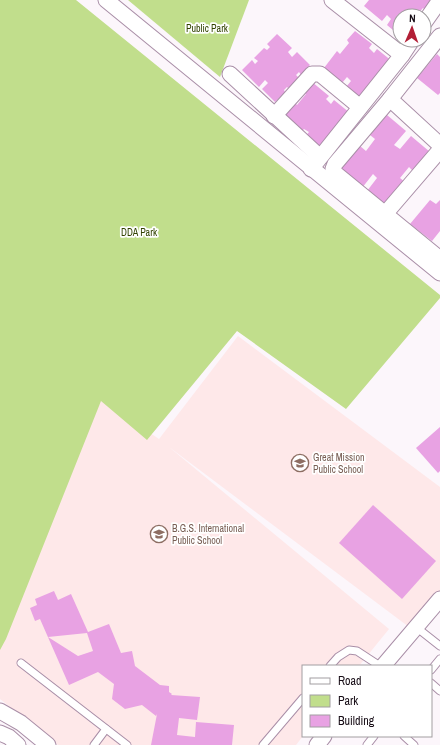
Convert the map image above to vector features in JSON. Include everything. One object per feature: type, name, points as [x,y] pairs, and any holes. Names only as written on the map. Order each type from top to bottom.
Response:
[{"type":"street","points":[[106,0],[316,163],[382,218],[440,259]]},
{"type":"street","points":[[332,0],[402,55]]},
{"type":"street","points":[[432,12],[440,0]]},
{"type":"street","points":[[440,36],[390,99],[335,164],[333,169],[335,173],[440,273]]},
{"type":"street","points":[[316,163],[407,48]]},
{"type":"street","points":[[274,116],[312,74],[315,73],[320,74],[360,107]]},
{"type":"street","points":[[230,74],[274,116],[316,163]]},
{"type":"street","points":[[390,99],[440,144]]},
{"type":"street","points":[[382,218],[440,150]]},
{"type":"street","points":[[383,665],[440,599]]},
{"type":"street","points":[[0,711],[21,723],[48,745]]},
{"type":"street","points":[[0,733],[9,737],[18,745]]},
{"type":"street","points":[[317,745],[323,737]]},
{"type":"lane","points":[[416,627],[440,646]]},
{"type":"lane","points":[[331,665],[338,657],[349,650],[357,651],[380,665]]},
{"type":"lane","points":[[432,669],[440,659]]},
{"type":"lane","points":[[21,663],[127,745]]},
{"type":"lane","points":[[432,684],[440,691]]},
{"type":"lane","points":[[263,745],[302,699]]},
{"type":"lane","points":[[94,745],[106,728]]},
{"type":"lane","points":[[367,745],[373,737]]},
{"type":"lane","points":[[405,737],[414,745]]},
{"type":"shaded area","name":"B.G.S. International Public School","points":[[238,336],[440,487],[440,594],[413,630],[169,447],[389,629],[360,665],[302,665],[302,737],[296,745],[58,745],[0,699],[0,639],[101,400],[159,439]]},
{"type":"green space","name":"DDA Park","points":[[0,0],[76,0],[440,295],[440,298],[346,409],[237,331],[147,440],[101,401],[6,639],[0,650]]},
{"type":"green space","name":"Public Park","points":[[128,0],[249,0],[220,77]]},
{"type":"building","points":[[369,0],[433,0],[427,8],[392,8],[392,29],[387,25],[391,19],[387,15],[382,21],[364,6]]},
{"type":"building","points":[[355,31],[372,44],[369,48],[374,53],[377,49],[393,62],[362,99],[346,87],[351,81],[347,77],[342,83],[324,68],[337,51],[340,54],[349,43],[347,40]]},
{"type":"building","points":[[277,34],[292,48],[288,52],[292,57],[297,52],[310,65],[301,75],[299,72],[296,75],[299,78],[284,90],[285,92],[275,102],[262,89],[268,83],[265,80],[259,87],[242,70],[252,60],[255,64],[258,61],[254,58],[264,48],[267,50],[270,47],[267,44]]},
{"type":"building","points":[[437,54],[440,57],[440,93],[438,95],[417,78]]},
{"type":"building","points":[[312,82],[329,96],[326,99],[331,104],[334,100],[350,113],[319,150],[304,138],[309,132],[304,129],[299,134],[281,119],[295,103],[297,105],[306,94],[304,92]]},
{"type":"building","points":[[387,115],[406,131],[394,145],[400,149],[411,136],[430,152],[414,172],[409,167],[400,178],[406,183],[386,207],[367,191],[377,178],[373,174],[362,188],[340,170],[360,146],[366,151],[375,139],[370,135]]},
{"type":"building","points":[[430,200],[436,204],[440,200],[440,231],[432,241],[410,224]]},
{"type":"building","points":[[440,427],[440,471],[438,473],[416,448]]},
{"type":"building","points":[[373,505],[436,561],[402,599],[339,543]]},
{"type":"building","points":[[54,591],[58,600],[71,594],[88,632],[109,624],[121,653],[132,651],[135,666],[160,685],[169,686],[169,692],[172,694],[171,695],[200,697],[197,720],[179,718],[177,735],[195,737],[196,722],[234,725],[232,745],[151,745],[157,714],[156,716],[142,705],[125,709],[112,699],[114,684],[98,672],[69,685],[40,619],[35,621],[30,608],[37,605],[35,599]],"holes":[[[87,633],[93,651],[78,656],[48,637]]]},
{"type":"place","name":"Great Mission Public School","points":[[300,463]]},
{"type":"place","name":"B.G.S. International Public School","points":[[159,534]]}]
